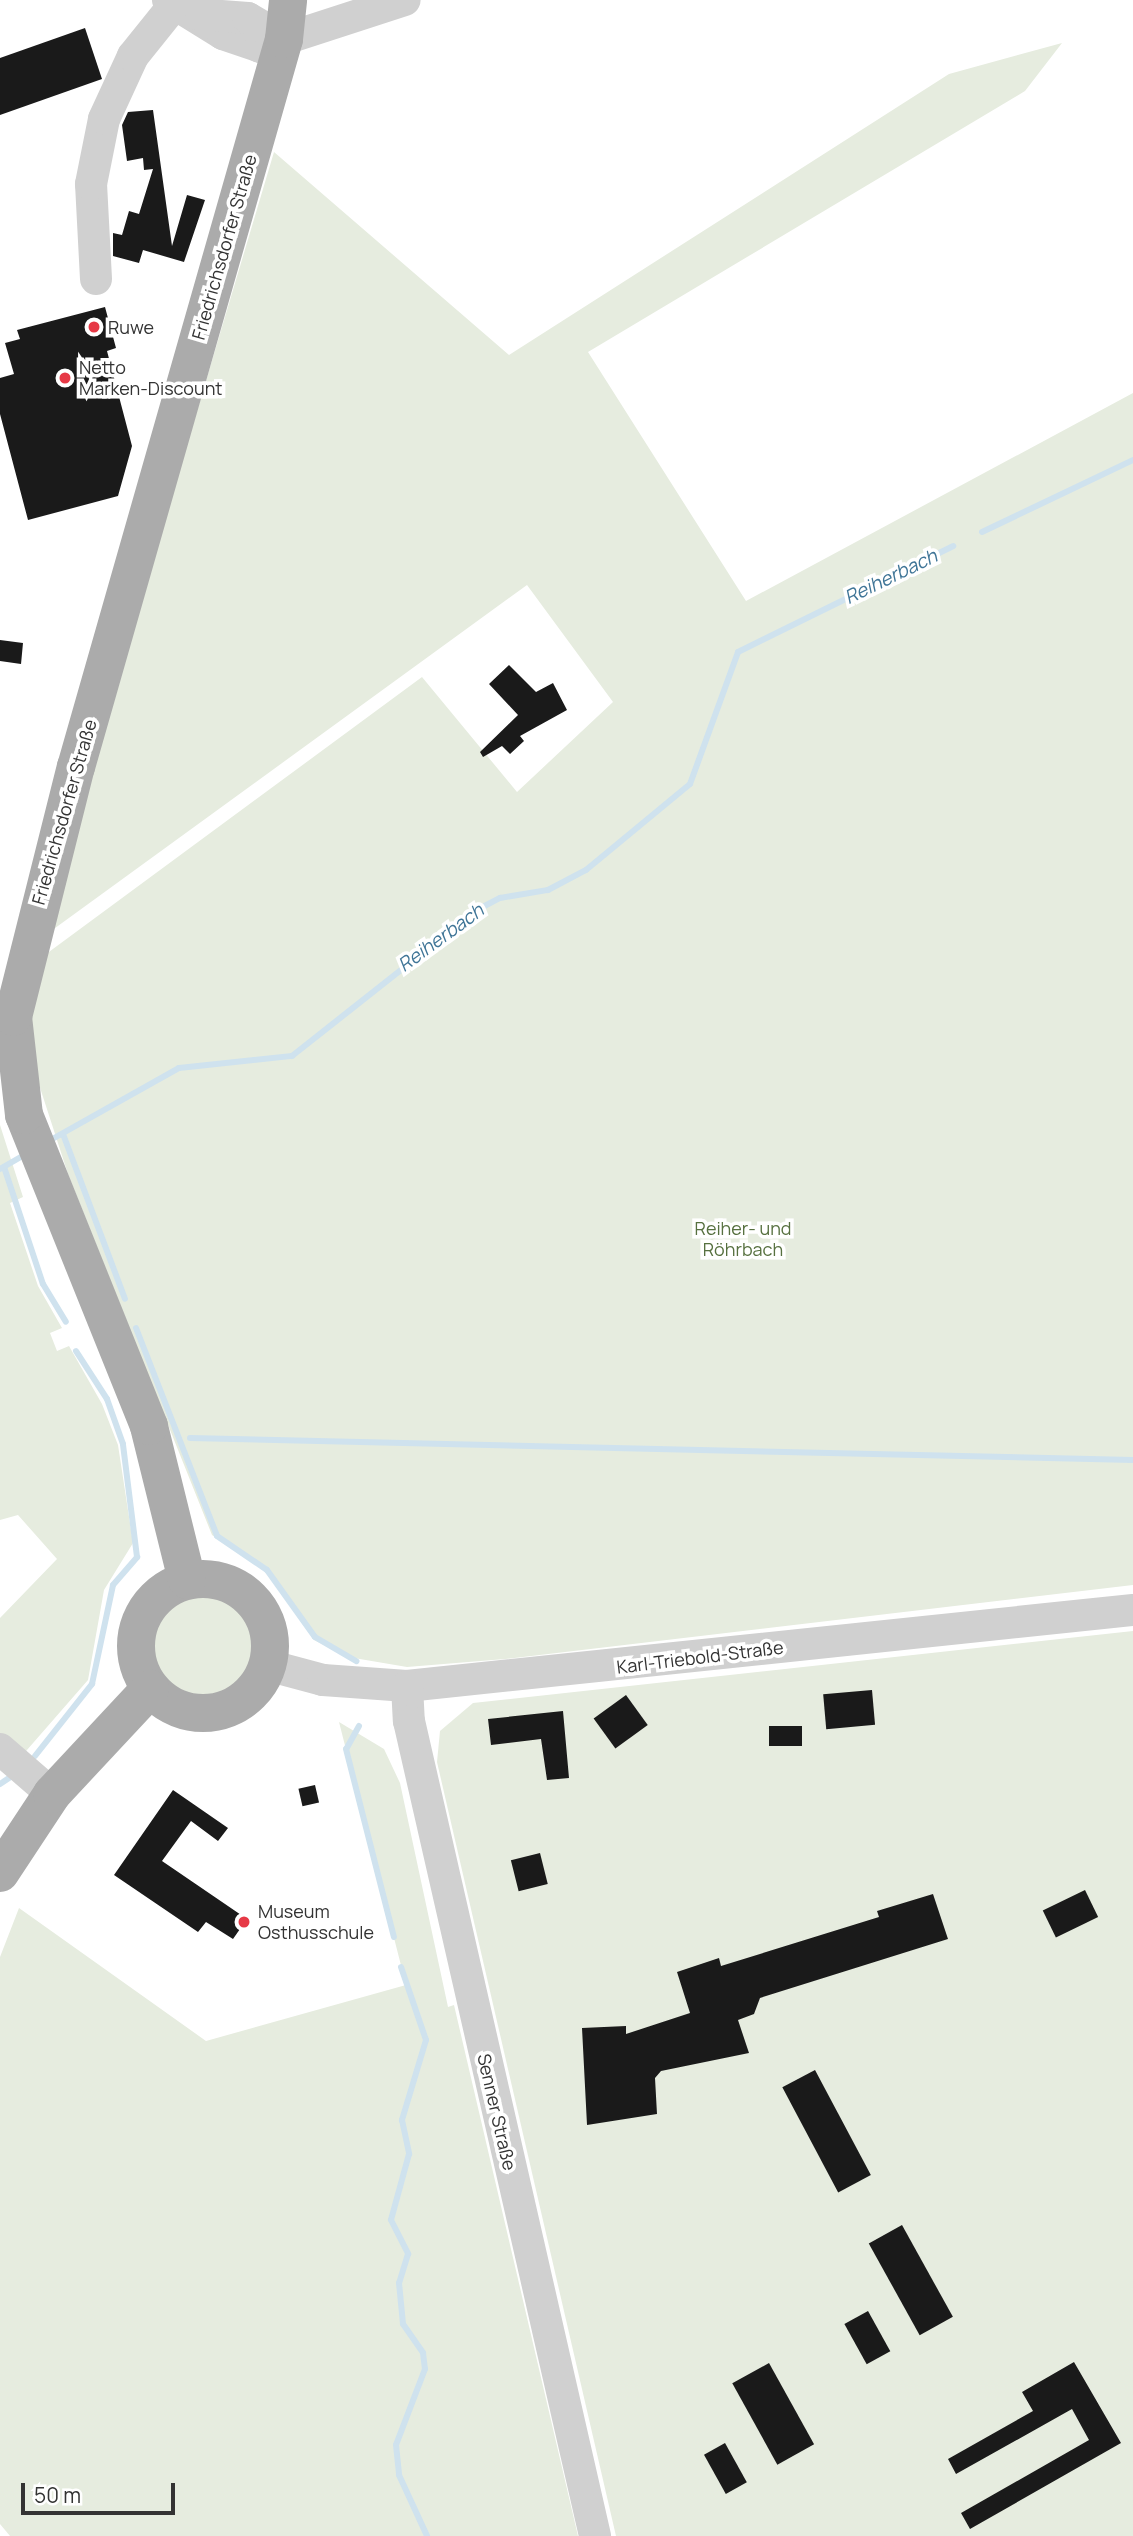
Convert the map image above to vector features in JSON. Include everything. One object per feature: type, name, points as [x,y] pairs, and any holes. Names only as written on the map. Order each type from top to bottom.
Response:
[{"type":"main road","name":"Friedrichsdorfer Straße","points":[[187,1580],[149,1426],[37,1149],[14,1065],[8,1002],[284,39],[288,0]]},
{"type":"main road","name":"Friedrichsdorfer Straße","points":[[284,39],[305,0]]},
{"type":"main road","points":[[187,1580],[233,1585],[255,1603],[268,1627],[267,1665],[248,1695],[209,1713],[176,1707],[150,1689],[138,1665],[140,1620],[166,1589],[187,1580]]},
{"type":"main road","points":[[0,1872],[52,1794],[150,1689]]},
{"type":"street","points":[[96,279],[91,184],[104,119],[133,55],[178,6],[248,18],[284,39],[405,0]]},
{"type":"street","name":"Karl-Triebold-Straße","points":[[267,1665],[323,1680],[407,1686],[1133,1610]]},
{"type":"street","name":"Senner Straße","points":[[407,1686],[409,1721],[595,2536]]},
{"type":"street","points":[[0,1749],[52,1794]]},
{"type":"green space","name":"Reiher- und Röhrbach","points":[[1062,43],[1025,91],[588,352],[746,601],[1133,393],[1133,1585],[505,1659],[407,1667],[348,1657],[314,1640],[267,1573],[212,1535],[68,1174],[33,1066],[27,1023],[38,960],[422,677],[517,792],[613,702],[527,585],[40,939],[274,152],[509,355],[949,74]]},
{"type":"green space","points":[[0,1125],[23,1197],[10,1203],[38,1286],[62,1328],[50,1333],[57,1351],[69,1346],[102,1404],[118,1445],[133,1543],[104,1590],[88,1680],[20,1758],[0,1738],[0,1618],[57,1559],[18,1515],[0,1520]]},
{"type":"green space","points":[[202,1590],[223,1594],[241,1607],[254,1625],[258,1646],[254,1667],[241,1685],[223,1698],[202,1702],[181,1698],[163,1685],[150,1667],[146,1646],[150,1625],[163,1607],[181,1594]]},
{"type":"green space","points":[[1133,1631],[1133,2536],[616,2536],[437,1762],[440,1731],[473,1703]]},
{"type":"green space","points":[[339,1722],[384,1749],[400,1783],[448,2007],[454,2005],[578,2536],[10,2536],[0,2524],[0,1957],[19,1908],[206,2041],[406,1985]]},
{"type":"building","points":[[85,28],[102,79],[0,115],[0,58]]},
{"type":"building","points":[[153,110],[172,246],[187,195],[205,200],[184,262],[143,250],[139,263],[113,256],[113,233],[122,235],[129,211],[139,214],[153,169],[144,170],[143,158],[127,161],[122,125],[128,112]]},
{"type":"building","points":[[105,307],[116,348],[107,351],[132,446],[118,496],[28,520],[0,414],[0,378],[14,374],[5,343],[20,339],[17,330]]},
{"type":"building","points":[[0,640],[23,643],[21,664],[0,661]]},
{"type":"building","points":[[509,665],[536,692],[553,683],[567,710],[520,736],[524,741],[510,754],[502,746],[483,757],[480,752],[518,715],[489,684]]},
{"type":"building","points":[[872,1690],[875,1725],[826,1729],[823,1694]]},
{"type":"building","points":[[626,1695],[648,1725],[615,1748],[594,1719]]},
{"type":"building","points":[[563,1711],[569,1778],[547,1780],[541,1739],[491,1745],[488,1719]]},
{"type":"building","points":[[769,1726],[802,1726],[802,1746],[769,1746]]},
{"type":"building","points":[[315,1785],[319,1803],[302,1806],[298,1789]]},
{"type":"building","points":[[173,1790],[228,1828],[218,1841],[191,1821],[162,1861],[247,1919],[233,1939],[206,1922],[198,1932],[114,1875]]},
{"type":"building","points":[[540,1853],[548,1884],[519,1891],[511,1860]]},
{"type":"building","points":[[1085,1890],[1098,1917],[1056,1938],[1043,1911]]},
{"type":"building","points":[[933,1894],[948,1939],[760,1998],[754,2014],[738,2020],[749,2053],[661,2071],[655,2078],[657,2114],[587,2125],[582,2028],[626,2026],[626,2034],[690,2013],[677,1972],[719,1958],[721,1966],[879,1917],[877,1911]]},
{"type":"building","points":[[815,2070],[871,2175],[838,2192],[782,2087]]},
{"type":"building","points":[[902,2225],[953,2317],[920,2335],[869,2243]]},
{"type":"building","points":[[868,2311],[890,2351],[867,2364],[844,2324]]},
{"type":"building","points":[[1074,2362],[1121,2443],[970,2529],[961,2513],[1089,2440],[1072,2409],[956,2474],[948,2459],[1033,2411],[1022,2392]]},
{"type":"building","points":[[769,2363],[814,2444],[777,2465],[732,2383]]},
{"type":"building","points":[[725,2443],[747,2482],[726,2494],[704,2455]]},
{"type":"waterway","name":"Reiherbach","points":[[982,532],[1133,460]]},
{"type":"waterway","name":"Reiherbach","points":[[47,1142],[179,1068],[292,1056],[477,910],[500,898],[548,890],[586,870],[690,784],[738,652],[953,546]]},
{"type":"waterway","points":[[63,1134],[125,1299]]},
{"type":"waterway","name":"Reiherbach","points":[[0,1169],[26,1154]]},
{"type":"waterway","points":[[4,1167],[43,1284],[66,1322]]},
{"type":"waterway","points":[[136,1328],[217,1536],[267,1570],[315,1637],[356,1661]]},
{"type":"waterway","points":[[35,1756],[92,1684],[113,1585],[137,1557],[123,1444],[107,1399],[76,1351]]},
{"type":"waterway","points":[[190,1438],[1133,1460]]},
{"type":"waterway","points":[[359,1726],[346,1749],[394,1937]]},
{"type":"waterway","points":[[0,1784],[12,1776]]},
{"type":"waterway","points":[[401,1967],[426,2040],[402,2120],[409,2154],[391,2220],[408,2254],[399,2283],[403,2324],[423,2353],[425,2369],[396,2445],[399,2475],[427,2536]]},
{"type":"place","name":"Ruwe","points":[[94,327]]},
{"type":"place","name":"Netto Marken-Discount","points":[[65,378]]},
{"type":"place","name":"Museum Osthusschule","points":[[244,1922]]}]
